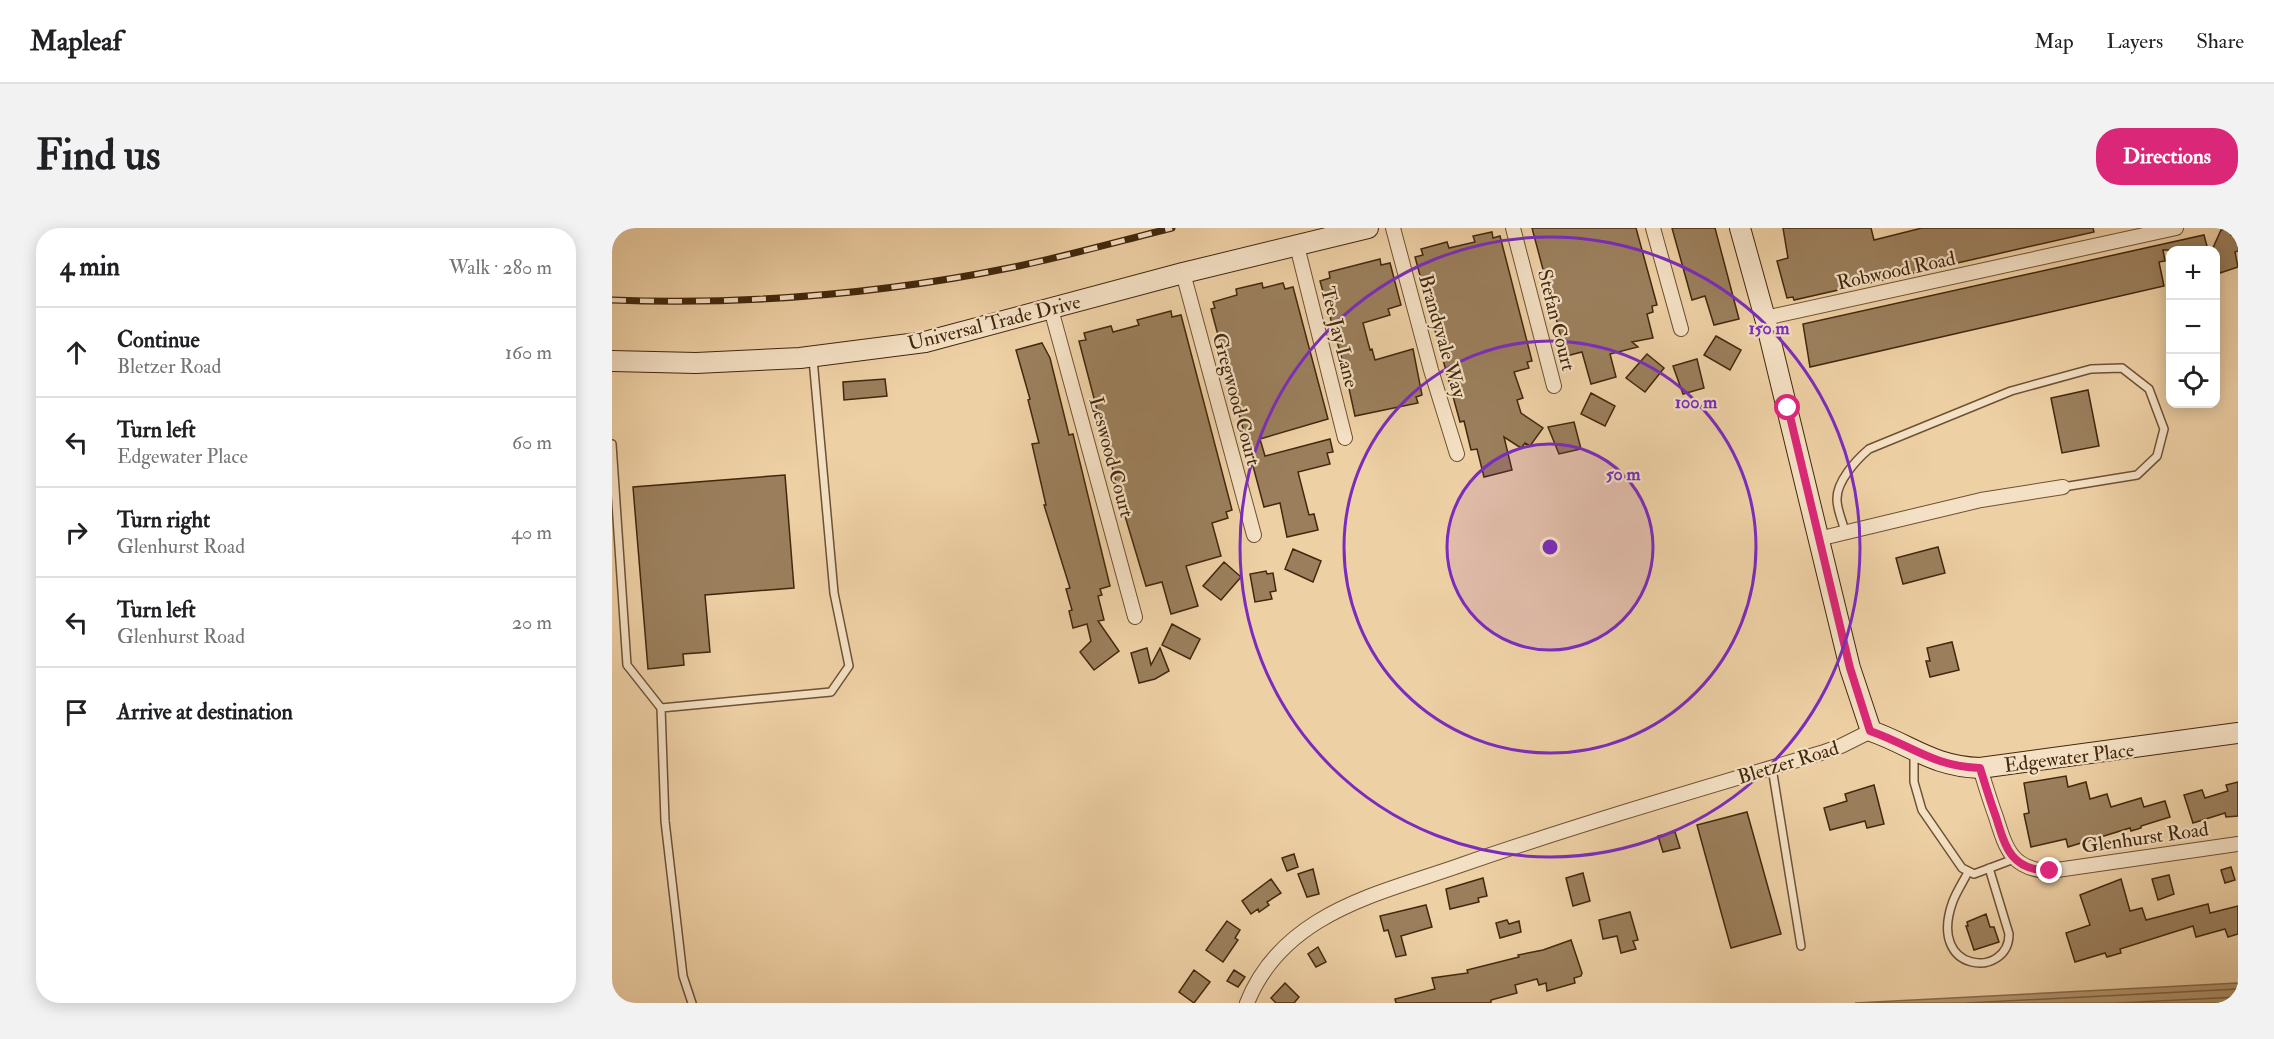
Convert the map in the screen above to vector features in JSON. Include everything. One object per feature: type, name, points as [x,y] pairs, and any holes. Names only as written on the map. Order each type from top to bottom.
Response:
[{"type":"street","name":"Universal Trade Drive","points":[[612,361],[696,363],[813,357],[925,342],[1183,273],[1368,228]]},
{"type":"street","name":"Brandyvale Way","points":[[1393,228],[1456,454]]},
{"type":"street","name":"Stefan Court","points":[[1513,228],[1554,386]]},
{"type":"street","points":[[1653,228],[1681,329]]},
{"type":"street","points":[[1740,228],[1765,318],[1850,668],[1870,731]]},
{"type":"street","name":"Robwood Road","points":[[1765,318],[2176,228]]},
{"type":"street","name":"Tee Jay Lane","points":[[1297,246],[1345,438]]},
{"type":"street","name":"Gregwood Court","points":[[1183,273],[1254,535]]},
{"type":"street","name":"Leswood Court","points":[[1052,309],[1135,617]]},
{"type":"street","points":[[1818,539],[1981,500],[2063,487]]},
{"type":"street","name":"Edgewater Place","points":[[1870,731],[1886,736],[1927,758],[1949,765],[1980,768],[2238,734]]},
{"type":"street","name":"Bletzer Road","points":[[1247,1003],[1255,985],[1280,950],[1318,921],[1344,907],[1622,812],[1841,746],[1870,731]]},
{"type":"street","points":[[1980,768],[2004,842],[2014,859]]},
{"type":"street","name":"Glenhurst Road","points":[[2014,859],[2032,869],[2050,871],[2238,844]]},
{"type":"lane","points":[[661,708],[831,692],[849,666],[834,593],[813,357]]},
{"type":"lane","points":[[1845,533],[1837,501],[1838,490],[1859,458],[1869,449],[2011,391],[2091,369],[2122,368],[2149,389],[2164,429],[2157,456],[2137,475],[2063,487]]},
{"type":"lane","points":[[612,444],[627,666],[661,708],[664,821],[683,976],[692,1003]]},
{"type":"lane","points":[[1914,751],[1914,782],[1922,810],[1962,868],[1974,874],[2014,859]]},
{"type":"lane","points":[[1772,768],[1801,946]]},
{"type":"lane","points":[[1968,872],[1953,900],[1949,938],[1952,948],[1962,960],[1976,963],[1990,961],[1997,958],[2003,950],[2009,940],[2009,934],[1989,868]]},
{"type":"water","points":[[2238,983],[2238,1003],[1855,1003]]},
{"type":"building","points":[[1532,228],[1636,228],[1657,305],[1652,306],[1653,312],[1647,314],[1653,338],[1632,342],[1638,347],[1610,354],[1616,377],[1591,384],[1582,352],[1566,356]]},
{"type":"building","points":[[1672,228],[1715,228],[1739,319],[1714,325],[1705,296],[1692,300]]},
{"type":"building","points":[[1783,228],[1871,228],[1874,240],[1922,228],[2093,228],[2094,232],[1794,300],[1793,297],[1787,298],[1777,261],[1788,258]]},
{"type":"building","points":[[2230,228],[2231,235],[2236,234],[2238,251],[2235,252],[2238,267],[2220,273],[2220,246],[2214,246],[2221,230]]},
{"type":"building","points":[[1492,232],[1493,238],[1500,236],[1532,361],[1527,362],[1529,368],[1514,372],[1523,398],[1517,400],[1521,413],[1543,428],[1530,446],[1525,443],[1521,448],[1504,437],[1512,470],[1484,477],[1477,449],[1471,450],[1464,421],[1460,422],[1415,257],[1423,255],[1421,249],[1447,242],[1449,248],[1475,242],[1473,236]]},
{"type":"building","points":[[2204,235],[2207,246],[2166,246],[2166,250],[2163,250],[2165,261],[2159,262],[2164,286],[1810,367],[1803,324]]},
{"type":"building","points":[[1380,259],[1381,265],[1390,263],[1401,305],[1388,309],[1390,315],[1363,323],[1370,350],[1372,349],[1375,360],[1413,349],[1422,395],[1416,397],[1418,403],[1355,416],[1345,370],[1320,281],[1330,278],[1329,272]]},
{"type":"building","points":[[1262,283],[1263,288],[1283,283],[1285,289],[1293,287],[1328,419],[1260,439],[1265,456],[1330,439],[1333,452],[1327,453],[1330,464],[1298,472],[1309,515],[1314,514],[1318,530],[1287,537],[1280,503],[1264,507],[1211,309],[1215,308],[1213,302],[1237,295],[1236,289]]},
{"type":"building","points":[[1171,311],[1172,317],[1181,315],[1232,510],[1226,512],[1228,518],[1212,523],[1221,556],[1186,566],[1198,606],[1171,614],[1162,582],[1146,586],[1079,341],[1086,340],[1084,333],[1111,326],[1113,332],[1139,325],[1137,320]]},
{"type":"building","points":[[1716,336],[1741,350],[1730,370],[1704,355]]},
{"type":"building","points":[[1042,343],[1050,358],[1069,435],[1073,434],[1110,586],[1100,589],[1102,595],[1098,596],[1104,620],[1098,621],[1119,651],[1094,670],[1080,652],[1091,641],[1087,624],[1073,628],[1069,611],[1072,610],[1066,589],[1070,588],[1044,505],[1046,505],[1032,444],[1039,443],[1028,400],[1030,399],[1016,350]]},
{"type":"building","points":[[1647,354],[1664,368],[1645,392],[1626,378]]},
{"type":"building","points":[[1697,359],[1704,388],[1683,394],[1673,366]]},
{"type":"building","points":[[885,379],[887,396],[844,400],[843,382]]},
{"type":"building","points":[[2088,390],[2099,446],[2062,453],[2051,398]]},
{"type":"building","points":[[1591,393],[1615,406],[1605,426],[1581,414]]},
{"type":"building","points":[[1574,422],[1581,449],[1559,454],[1548,427]]},
{"type":"building","points":[[785,475],[794,588],[705,595],[710,652],[683,654],[684,665],[648,669],[633,487]]},
{"type":"building","points":[[1938,547],[1945,573],[1903,584],[1896,558]]},
{"type":"building","points":[[1293,549],[1321,561],[1313,582],[1285,569]]},
{"type":"building","points":[[1224,562],[1241,577],[1221,600],[1203,586]]},
{"type":"building","points":[[1266,571],[1267,574],[1273,573],[1276,591],[1270,592],[1272,599],[1255,602],[1250,574]]},
{"type":"building","points":[[1172,624],[1200,639],[1190,659],[1162,645]]},
{"type":"building","points":[[1952,642],[1959,670],[1930,677],[1926,661],[1930,661],[1927,648]]},
{"type":"building","points":[[1147,648],[1151,665],[1160,648],[1169,671],[1155,679],[1139,683],[1131,653]]},
{"type":"building","points":[[2066,776],[2068,787],[2086,782],[2090,799],[2107,794],[2111,807],[2141,798],[2144,807],[2165,801],[2170,817],[2131,831],[2130,828],[2068,847],[2066,839],[2031,847],[2024,814],[2029,813],[2024,783]]},
{"type":"building","points":[[2238,782],[2238,816],[2226,817],[2225,813],[2193,823],[2184,795],[2202,790],[2205,798],[2228,791],[2226,785]]},
{"type":"building","points":[[1874,785],[1884,824],[1867,828],[1865,821],[1830,830],[1824,808],[1847,801],[1845,794]]},
{"type":"building","points":[[1747,812],[1781,934],[1731,948],[1697,825]]},
{"type":"building","points":[[1675,832],[1680,848],[1663,852],[1658,836]]},
{"type":"building","points":[[1294,854],[1298,867],[1287,871],[1282,858]]},
{"type":"building","points":[[2231,867],[2235,880],[2225,883],[2221,870]]},
{"type":"building","points":[[1313,869],[1319,894],[1307,897],[1298,874]]},
{"type":"building","points":[[1583,873],[1590,901],[1573,906],[1566,878]]},
{"type":"building","points":[[2169,875],[2174,894],[2158,900],[2152,879]]},
{"type":"building","points":[[1483,878],[1487,896],[1478,898],[1479,902],[1450,909],[1446,889]]},
{"type":"building","points":[[1271,879],[1281,893],[1267,902],[1269,905],[1259,912],[1258,909],[1251,914],[1242,901]]},
{"type":"building","points":[[2121,879],[2130,911],[2142,908],[2146,920],[2208,904],[2210,913],[2238,906],[2238,934],[2228,937],[2225,929],[2196,937],[2193,926],[2120,949],[2121,953],[2107,957],[2105,953],[2075,962],[2066,933],[2090,925],[2080,895]]},
{"type":"building","points":[[1426,905],[1432,927],[1401,936],[1406,955],[1396,957],[1388,930],[1384,931],[1380,916]]},
{"type":"building","points":[[1630,912],[1638,940],[1633,941],[1636,949],[1621,953],[1617,936],[1603,939],[1599,920]]},
{"type":"building","points":[[1986,914],[1990,927],[1994,927],[1999,942],[1974,950],[1966,926],[1968,926],[1967,922]]},
{"type":"building","points":[[1507,920],[1509,924],[1519,921],[1521,932],[1500,938],[1496,923]]},
{"type":"building","points":[[1227,921],[1240,930],[1235,938],[1238,940],[1223,962],[1206,950]]},
{"type":"building","points":[[1571,940],[1582,973],[1581,976],[1574,978],[1575,983],[1547,991],[1546,983],[1539,985],[1537,979],[1515,985],[1517,993],[1491,1000],[1491,1003],[1396,1003],[1395,999],[1435,989],[1432,978],[1468,973],[1467,970],[1519,957],[1518,955],[1543,950]]},
{"type":"building","points":[[1318,947],[1326,962],[1316,967],[1308,954]]},
{"type":"building","points":[[1194,970],[1210,982],[1194,1003],[1179,992]]},
{"type":"building","points":[[1234,970],[1245,977],[1238,987],[1227,981]]},
{"type":"building","points":[[1285,983],[1299,997],[1294,1003],[1276,1003],[1271,998]]},
{"type":"railway","points":[[612,300],[713,301],[864,291],[1034,263],[1172,228]]},
{"type":"route","points":[[1788,408],[1850,668],[1870,731],[1886,736],[1938,762],[1980,768],[2008,852],[2022,865],[2032,869],[2050,871]]}]
